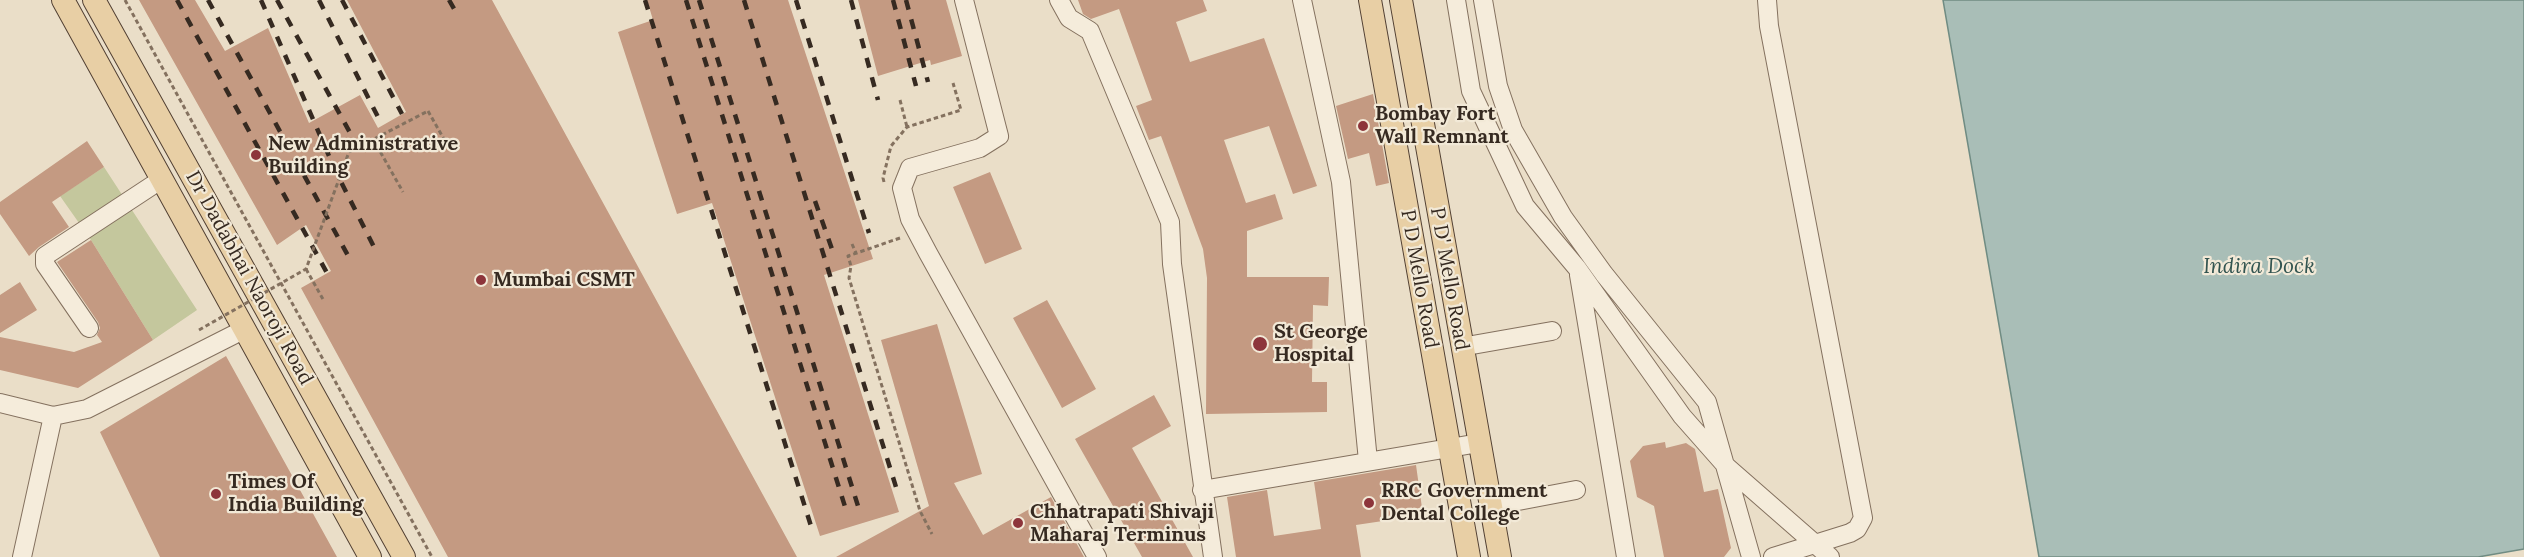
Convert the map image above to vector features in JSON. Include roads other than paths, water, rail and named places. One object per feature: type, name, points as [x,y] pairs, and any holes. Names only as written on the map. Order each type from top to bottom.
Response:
[{"type":"main road","name":"Dr Dadabhai Naoroji Road","points":[[63,0],[370,557]]},
{"type":"main road","name":"Dr Dadabhai Naoroji Road","points":[[94,0],[404,557]]},
{"type":"main road","name":"P D Mello Road","points":[[1370,0],[1468,557]]},
{"type":"main road","name":"P D' Mello Road","points":[[1401,0],[1500,557]]},
{"type":"street","points":[[964,0],[999,136],[980,148],[910,168],[902,188],[910,219],[1097,557]]},
{"type":"street","points":[[1059,0],[1069,18],[1090,31],[1170,222],[1172,264],[1213,557]]},
{"type":"street","points":[[1302,0],[1341,182],[1368,461]]},
{"type":"street","points":[[1456,0],[1471,91],[1525,206],[1577,268],[1675,408],[1727,466],[1830,557]]},
{"type":"street","points":[[1483,0],[1498,86],[1513,130],[1563,217],[1605,274],[1707,402],[1751,557]]},
{"type":"street","points":[[1767,0],[1771,37],[1863,518],[1857,530],[1773,557]]},
{"type":"street","points":[[88,328],[45,264],[45,256],[162,179]]},
{"type":"street","points":[[1577,268],[1626,557]]},
{"type":"street","points":[[0,403],[53,416],[87,409],[245,329]]},
{"type":"street","points":[[1461,347],[1552,331]]},
{"type":"street","points":[[22,557],[53,416]]},
{"type":"street","points":[[1202,490],[1479,443]]},
{"type":"street","points":[[1492,506],[1576,490]]},
{"type":"water","name":"Indira Dock","points":[[1943,0],[2524,0],[2524,549],[2478,557],[2039,557]]},
{"type":"railway","points":[[177,0],[327,273]]},
{"type":"railway","points":[[208,0],[351,261]]},
{"type":"railway","points":[[261,0],[336,172],[374,247]]},
{"type":"railway","points":[[277,0],[354,140]]},
{"type":"railway","points":[[319,0],[382,125]]},
{"type":"railway","points":[[342,0],[402,114]]},
{"type":"railway","points":[[449,0],[457,14]]},
{"type":"railway","points":[[645,0],[811,526]]},
{"type":"railway","points":[[686,0],[847,513]]},
{"type":"railway","points":[[699,0],[858,506]]},
{"type":"railway","points":[[744,0],[896,487]]},
{"type":"railway","points":[[796,0],[869,233]]},
{"type":"railway","points":[[851,0],[878,100]]},
{"type":"railway","points":[[893,0],[916,86]]},
{"type":"railway","points":[[906,0],[928,82]]},
{"type":"railway","points":[[815,201],[832,249]]},
{"type":"place","name":"Bombay Fort Wall Remnant","points":[[1363,126]]},
{"type":"place","name":"New Administrative Building","points":[[256,155]]},
{"type":"place","name":"Mumbai CSMT","points":[[481,280]]},
{"type":"place","name":"St George Hospital","points":[[1260,344]]},
{"type":"place","name":"Times Of India Building","points":[[216,494]]},
{"type":"place","name":"RRC Government Dental College","points":[[1369,503]]},
{"type":"place","name":"Chhatrapati Shivaji Maharaj Terminus","points":[[1018,523]]}]
